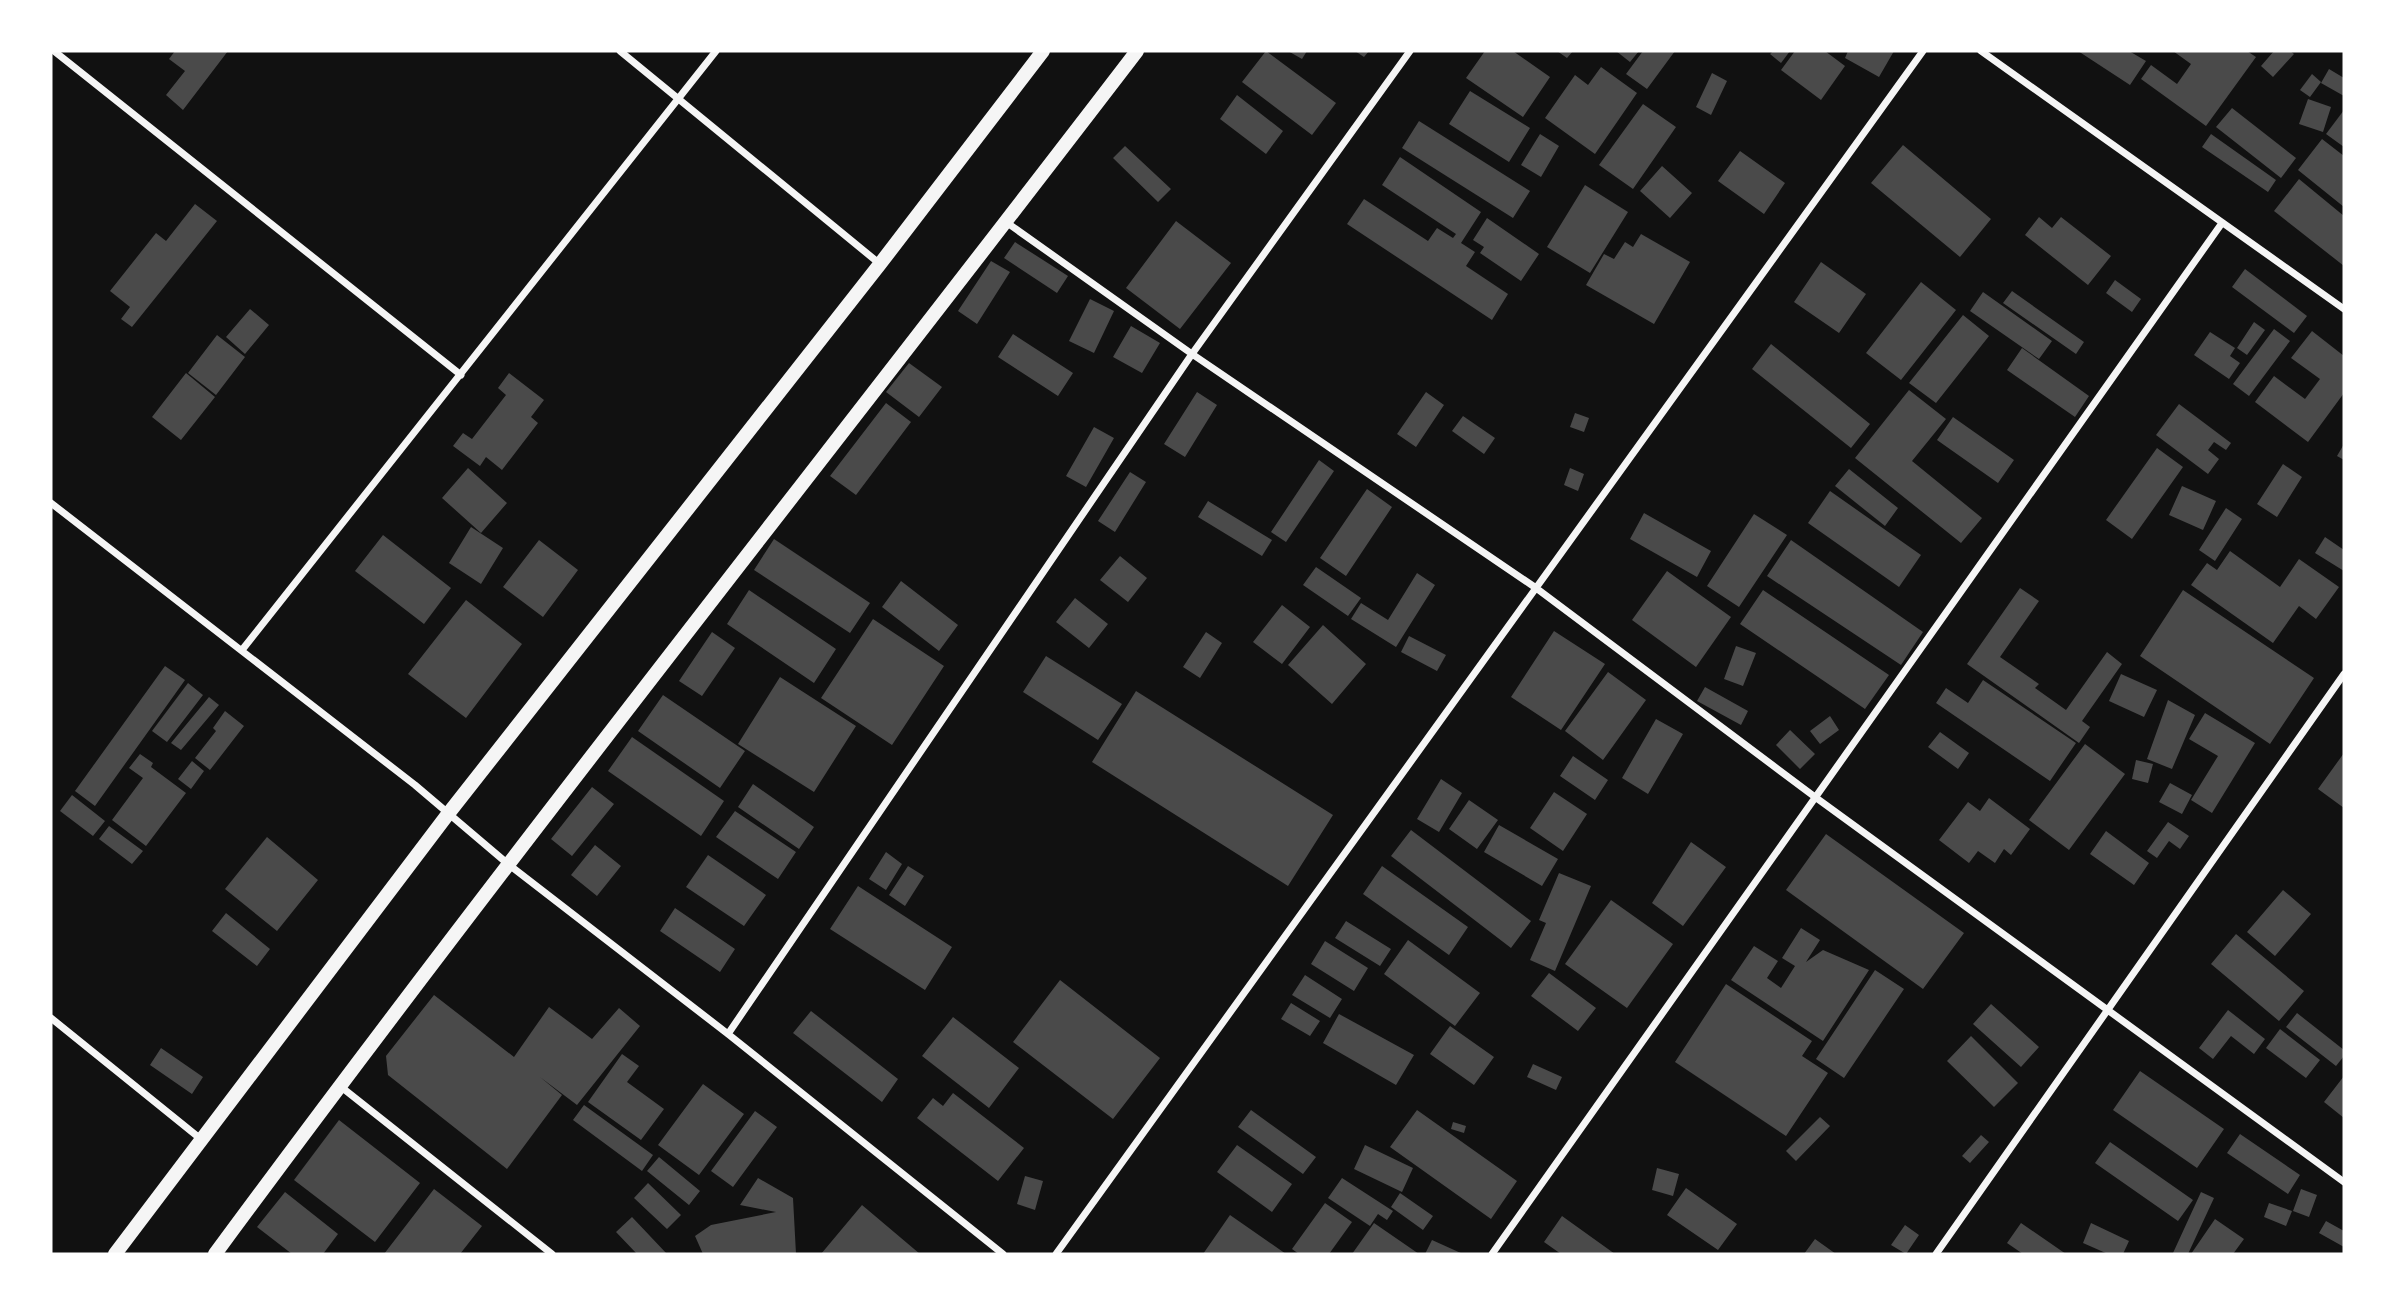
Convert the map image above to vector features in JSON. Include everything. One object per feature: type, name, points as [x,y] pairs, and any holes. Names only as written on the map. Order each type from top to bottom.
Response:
[{"type":"main road","points":[[115,1254],[448,814],[880,264],[1043,51]]},
{"type":"main road","points":[[215,1254],[339,1085],[508,864],[1137,51]]},
{"type":"street","points":[[54,51],[460,375]]},
{"type":"street","points":[[620,51],[880,264]]},
{"type":"street","points":[[242,650],[716,51]]},
{"type":"street","points":[[728,1034],[1192,354],[1410,51]]},
{"type":"street","points":[[1056,1254],[1923,51]]},
{"type":"street","points":[[1981,51],[2344,309]]},
{"type":"street","points":[[1006,222],[1192,354],[1536,588],[1815,797],[2344,1182]]},
{"type":"street","points":[[1492,1254],[2222,223]]},
{"type":"street","points":[[51,503],[415,785],[508,864],[728,1034],[1003,1254]]},
{"type":"street","points":[[1936,1254],[2344,674]]},
{"type":"street","points":[[51,1018],[202,1140]]},
{"type":"street","points":[[339,1085],[552,1254]]},
{"type":"building","points":[[175,51],[228,51],[183,110],[166,95],[185,71],[169,59]]},
{"type":"building","points":[[1266,51],[1336,103],[1312,135],[1242,82]]},
{"type":"building","points":[[1288,51],[1307,51],[1302,59]]},
{"type":"building","points":[[1355,51],[1369,51],[1364,57]]},
{"type":"building","points":[[1485,51],[1513,51],[1550,77],[1523,117],[1466,78]]},
{"type":"building","points":[[1557,51],[1573,51],[1567,58]]},
{"type":"building","points":[[1616,51],[1639,51],[1630,62]]},
{"type":"building","points":[[1643,51],[1675,51],[1647,89],[1626,74]]},
{"type":"building","points":[[1773,51],[1790,51],[1781,63],[1770,54]]},
{"type":"building","points":[[1795,51],[1825,51],[1845,66],[1821,100],[1781,70]]},
{"type":"building","points":[[1848,51],[1894,51],[1879,77],[1845,58]]},
{"type":"building","points":[[2078,51],[2129,51],[2146,61],[2130,85]]},
{"type":"building","points":[[2173,51],[2247,51],[2256,57],[2206,126],[2141,79],[2151,65],[2177,84],[2191,64]]},
{"type":"building","points":[[2274,51],[2290,51],[2294,54],[2273,77],[2261,66]]},
{"type":"building","points":[[1601,67],[1637,93],[1595,154],[1545,118],[1575,75],[1588,85]]},
{"type":"building","points":[[2329,69],[2344,78],[2344,96],[2321,83]]},
{"type":"building","points":[[1712,73],[1727,81],[1711,115],[1696,107]]},
{"type":"building","points":[[2312,74],[2321,82],[2310,97],[2300,90]]},
{"type":"building","points":[[1470,91],[1530,128],[1509,162],[1449,124]]},
{"type":"building","points":[[1237,95],[1283,131],[1266,154],[1220,119]]},
{"type":"building","points":[[2308,99],[2331,107],[2323,132],[2299,124]]},
{"type":"building","points":[[1643,104],[1676,127],[1633,189],[1599,165]]},
{"type":"building","points":[[2232,108],[2296,158],[2281,178],[2216,127]]},
{"type":"building","points":[[2344,110],[2344,147],[2326,134]]},
{"type":"building","points":[[1419,121],[1530,191],[1513,218],[1402,148]]},
{"type":"building","points":[[1540,134],[1559,146],[1541,177],[1521,165]]},
{"type":"building","points":[[2211,134],[2276,180],[2268,192],[2202,147]]},
{"type":"building","points":[[2322,139],[2344,156],[2344,207],[2298,170]]},
{"type":"building","points":[[1903,145],[1991,219],[1960,257],[1871,183]]},
{"type":"building","points":[[1125,146],[1171,189],[1158,202],[1113,158]]},
{"type":"building","points":[[1740,151],[1785,183],[1764,214],[1718,181]]},
{"type":"building","points":[[1400,157],[1481,212],[1461,243],[1475,252],[1466,266],[1508,294],[1492,320],[1347,224],[1364,199],[1428,241],[1437,228],[1453,238],[1456,234],[1382,185]]},
{"type":"building","points":[[1662,166],[1692,193],[1670,218],[1640,191]]},
{"type":"building","points":[[2299,179],[2344,216],[2344,266],[2274,211]]},
{"type":"building","points":[[1585,185],[1628,212],[1590,273],[1547,247]]},
{"type":"building","points":[[195,204],[217,221],[132,327],[121,319],[130,307],[110,291],[156,233],[166,241]]},
{"type":"building","points":[[2039,217],[2052,228],[2061,217],[2111,256],[2088,285],[2025,235]]},
{"type":"building","points":[[1487,218],[1539,254],[1521,281],[1480,253],[1484,247],[1473,240]]},
{"type":"building","points":[[1176,221],[1231,263],[1180,329],[1126,288]]},
{"type":"building","points":[[1641,234],[1690,262],[1654,324],[1586,285],[1604,254],[1614,259],[1625,242],[1633,247]]},
{"type":"building","points":[[1015,242],[1068,276],[1057,293],[1004,258]]},
{"type":"building","points":[[991,261],[1010,272],[977,324],[958,311]]},
{"type":"building","points":[[1821,262],[1866,294],[1839,333],[1794,302]]},
{"type":"building","points":[[2245,269],[2307,316],[2294,333],[2232,287]]},
{"type":"building","points":[[2115,280],[2141,299],[2132,312],[2106,293]]},
{"type":"building","points":[[1921,282],[1956,310],[1901,380],[1866,353]]},
{"type":"building","points":[[2012,291],[2084,342],[2076,354],[2003,303]]},
{"type":"building","points":[[1983,292],[2052,341],[2039,359],[1970,311]]},
{"type":"building","points":[[1090,299],[1114,311],[1094,353],[1069,341]]},
{"type":"building","points":[[250,309],[269,325],[245,354],[226,337]]},
{"type":"building","points":[[1963,315],[1989,336],[1936,403],[1909,383]]},
{"type":"building","points":[[2254,322],[2265,330],[2247,355],[2237,348]]},
{"type":"building","points":[[1131,326],[1160,343],[1142,373],[1113,357]]},
{"type":"building","points":[[2274,329],[2290,341],[2249,396],[2233,384]]},
{"type":"building","points":[[2312,331],[2344,356],[2344,393],[2308,442],[2255,402],[2274,376],[2305,399],[2320,379],[2291,358]]},
{"type":"building","points":[[2210,332],[2235,348],[2230,356],[2240,363],[2229,379],[2194,355]]},
{"type":"building","points":[[1013,334],[1073,373],[1058,396],[998,357]]},
{"type":"building","points":[[217,335],[245,357],[216,395],[188,373]]},
{"type":"building","points":[[1771,344],[1870,424],[1851,448],[1752,369]]},
{"type":"building","points":[[2022,348],[2089,396],[2075,417],[2007,370]]},
{"type":"building","points":[[909,363],[942,387],[919,417],[886,392]]},
{"type":"building","points":[[186,373],[215,397],[181,440],[152,417]]},
{"type":"building","points":[[509,373],[544,400],[531,417],[538,423],[502,470],[486,457],[480,466],[453,446],[463,433],[472,439],[506,395],[498,388]]},
{"type":"building","points":[[1909,390],[1946,419],[1912,461],[1982,518],[1961,543],[1855,458]]},
{"type":"building","points":[[1197,392],[1217,405],[1185,457],[1164,444]]},
{"type":"building","points":[[1426,392],[1444,405],[1416,447],[1397,434]]},
{"type":"building","points":[[886,403],[911,422],[856,495],[830,476]]},
{"type":"building","points":[[2179,404],[2231,443],[2226,450],[2214,442],[2208,450],[2219,459],[2208,474],[2156,435]]},
{"type":"building","points":[[1575,413],[1589,418],[1584,432],[1570,427]]},
{"type":"building","points":[[1463,416],[1495,438],[1484,454],[1452,431]]},
{"type":"building","points":[[1953,417],[2014,460],[1998,483],[1937,440]]},
{"type":"building","points":[[1094,427],[1114,438],[1086,487],[1066,476]]},
{"type":"building","points":[[2344,444],[2344,460],[2337,456]]},
{"type":"building","points":[[2157,448],[2183,467],[2132,539],[2106,520]]},
{"type":"building","points":[[1319,460],[1334,471],[1286,542],[1271,532]]},
{"type":"building","points":[[2283,464],[2302,477],[2277,517],[2257,504]]},
{"type":"building","points":[[468,468],[507,503],[481,533],[442,498]]},
{"type":"building","points":[[1570,468],[1584,474],[1578,491],[1564,485]]},
{"type":"building","points":[[1849,469],[1898,508],[1885,526],[1835,486]]},
{"type":"building","points":[[1130,472],[1146,482],[1115,532],[1098,521]]},
{"type":"building","points":[[2182,486],[2216,501],[2203,530],[2169,515]]},
{"type":"building","points":[[1367,489],[1392,507],[1346,576],[1320,558]]},
{"type":"building","points":[[1830,491],[1921,555],[1899,587],[1808,523]]},
{"type":"building","points":[[1208,501],[1272,540],[1262,556],[1198,517]]},
{"type":"building","points":[[2226,508],[2242,519],[2215,561],[2199,550]]},
{"type":"building","points":[[1644,513],[1711,551],[1697,577],[1630,539]]},
{"type":"building","points":[[1754,514],[1787,535],[1739,607],[1707,586]]},
{"type":"building","points":[[471,527],[503,548],[481,584],[449,563]]},
{"type":"building","points":[[383,535],[451,588],[424,624],[355,571]]},
{"type":"building","points":[[2325,537],[2344,550],[2344,571],[2315,553]]},
{"type":"building","points":[[774,539],[870,603],[850,633],[754,570]]},
{"type":"building","points":[[539,540],[578,570],[543,617],[503,587]]},
{"type":"building","points":[[1791,540],[1923,632],[1901,665],[1767,576]]},
{"type":"building","points":[[2230,551],[2280,587],[2299,559],[2339,587],[2316,619],[2299,606],[2273,643],[2191,585],[2207,563],[2217,570]]},
{"type":"building","points":[[1120,556],[1147,578],[1128,602],[1100,580]]},
{"type":"building","points":[[1316,567],[1361,598],[1348,616],[1303,585]]},
{"type":"building","points":[[1667,571],[1731,617],[1696,667],[1632,620]]},
{"type":"building","points":[[1417,573],[1435,585],[1396,647],[1351,619],[1361,603],[1388,620]]},
{"type":"building","points":[[901,581],[958,625],[939,651],[882,607]]},
{"type":"building","points":[[2020,588],[2039,601],[2000,657],[2039,684],[2035,688],[2066,710],[2107,652],[2122,664],[2082,721],[2090,727],[2079,743],[1967,664]]},
{"type":"building","points":[[749,590],[836,649],[814,683],[727,624]]},
{"type":"building","points":[[1763,590],[1889,675],[1865,709],[1740,624]]},
{"type":"building","points":[[2183,590],[2314,678],[2270,744],[2140,656]]},
{"type":"building","points":[[1075,598],[1108,624],[1089,648],[1056,622]]},
{"type":"building","points":[[466,600],[522,644],[466,718],[408,674]]},
{"type":"building","points":[[1282,605],[1310,627],[1282,664],[1253,642]]},
{"type":"building","points":[[873,619],[944,666],[892,745],[821,698]]},
{"type":"building","points":[[1323,625],[1366,664],[1332,704],[1288,665]]},
{"type":"building","points":[[1554,631],[1605,664],[1561,730],[1511,697]]},
{"type":"building","points":[[712,632],[735,648],[702,696],[679,681]]},
{"type":"building","points":[[1206,632],[1222,643],[1200,678],[1183,667]]},
{"type":"building","points":[[1409,636],[1446,655],[1437,671],[1401,652]]},
{"type":"building","points":[[1736,646],[1756,653],[1743,686],[1724,679]]},
{"type":"building","points":[[1046,656],[1122,704],[1098,740],[1023,692]]},
{"type":"building","points":[[165,666],[185,680],[95,806],[75,791]]},
{"type":"building","points":[[1608,672],[1646,700],[1603,760],[1565,731]]},
{"type":"building","points":[[2121,674],[2157,690],[2144,717],[2109,701]]},
{"type":"building","points":[[780,677],[856,726],[814,792],[738,744]]},
{"type":"building","points":[[1983,680],[2076,743],[2050,781],[1936,703],[1946,688],[1968,703]]},
{"type":"building","points":[[188,683],[203,695],[167,742],[152,731]]},
{"type":"building","points":[[1705,687],[1748,711],[1741,725],[1697,701]]},
{"type":"building","points":[[1136,691],[1333,815],[1288,886],[1092,762]]},
{"type":"building","points":[[663,695],[745,751],[720,788],[638,731]]},
{"type":"building","points":[[209,697],[219,705],[181,750],[171,743]]},
{"type":"building","points":[[2168,700],[2195,715],[2172,769],[2147,759]]},
{"type":"building","points":[[225,711],[244,726],[210,770],[195,758],[216,731],[213,728]]},
{"type":"building","points":[[2205,713],[2255,743],[2212,813],[2191,800],[2218,756],[2189,739]]},
{"type":"building","points":[[1830,716],[1839,730],[1820,744],[1810,731]]},
{"type":"building","points":[[1656,719],[1683,734],[1648,794],[1622,778]]},
{"type":"building","points":[[1790,730],[1815,754],[1800,769],[1776,745]]},
{"type":"building","points":[[1940,732],[1969,753],[1958,769],[1928,747]]},
{"type":"building","points":[[632,737],[724,801],[701,836],[608,771]]},
{"type":"building","points":[[2085,744],[2125,774],[2069,850],[2029,820]]},
{"type":"building","points":[[2344,753],[2344,808],[2318,789]]},
{"type":"building","points":[[140,754],[153,763],[151,767],[186,793],[146,846],[112,820],[143,778],[129,768]]},
{"type":"building","points":[[1573,756],[1608,780],[1595,800],[1560,776]]},
{"type":"building","points":[[2136,760],[2153,764],[2148,783],[2132,779]]},
{"type":"building","points":[[192,761],[204,771],[191,789],[178,779]]},
{"type":"building","points":[[1441,779],[1462,793],[1439,832],[1417,819]]},
{"type":"building","points":[[2170,783],[2192,795],[2182,814],[2159,802]]},
{"type":"building","points":[[753,784],[814,827],[799,849],[738,807]]},
{"type":"building","points":[[592,787],[614,804],[572,856],[551,839]]},
{"type":"building","points":[[1554,792],[1587,814],[1563,851],[1530,828]]},
{"type":"building","points":[[72,795],[105,821],[93,836],[60,811]]},
{"type":"building","points":[[1989,798],[2030,829],[2011,855],[2004,849],[1995,863],[1978,851],[1969,863],[1939,840],[1968,802],[1980,811]]},
{"type":"building","points":[[1469,800],[1498,820],[1477,849],[1449,829]]},
{"type":"building","points":[[735,811],[796,852],[778,879],[716,837]]},
{"type":"building","points":[[2168,822],[2189,836],[2180,849],[2169,841],[2157,858],[2147,851]]},
{"type":"building","points":[[1499,825],[1558,859],[1542,886],[1484,852]]},
{"type":"building","points":[[109,826],[143,851],[132,864],[99,839]]},
{"type":"building","points":[[1411,830],[1531,921],[1511,948],[1391,856]]},
{"type":"building","points":[[2106,831],[2149,863],[2134,885],[2090,854]]},
{"type":"building","points":[[1826,834],[1964,933],[1923,989],[1786,890]]},
{"type":"building","points":[[267,837],[318,880],[277,931],[225,889]]},
{"type":"building","points":[[1691,842],[1726,867],[1683,926],[1652,903]]},
{"type":"building","points":[[595,845],[621,866],[597,896],[571,875]]},
{"type":"building","points":[[886,852],[902,864],[886,890],[869,879]]},
{"type":"building","points":[[708,855],[766,895],[744,926],[686,887]]},
{"type":"building","points":[[908,866],[924,876],[905,906],[889,895]]},
{"type":"building","points":[[1382,866],[1468,927],[1449,955],[1363,894]]},
{"type":"building","points":[[1559,873],[1591,886],[1555,971],[1530,960],[1546,923],[1539,920]]},
{"type":"building","points":[[858,886],[952,947],[925,990],[830,929]]},
{"type":"building","points":[[2283,890],[2311,914],[2275,956],[2247,932]]},
{"type":"building","points":[[1611,900],[1673,944],[1627,1008],[1565,964]]},
{"type":"building","points":[[675,908],[735,949],[720,972],[660,931]]},
{"type":"building","points":[[226,913],[270,949],[257,966],[212,931]]},
{"type":"building","points":[[1346,921],[1391,949],[1380,966],[1335,938]]},
{"type":"building","points":[[1801,928],[1820,940],[1806,962],[1823,950],[1869,970],[1823,1041],[1731,980],[1754,946],[1778,961],[1767,978],[1781,988],[1795,966],[1782,958]]},
{"type":"building","points":[[2236,934],[2304,991],[2279,1021],[2211,964]]},
{"type":"building","points":[[1408,940],[1480,993],[1455,1026],[1384,974]]},
{"type":"building","points":[[1325,941],[1368,968],[1354,991],[1311,964]]},
{"type":"building","points":[[1875,970],[1904,989],[1844,1078],[1816,1059]]},
{"type":"building","points":[[1549,973],[1596,1008],[1578,1031],[1531,996]]},
{"type":"building","points":[[1305,975],[1342,999],[1330,1018],[1292,995]]},
{"type":"building","points":[[1060,980],[1160,1058],[1113,1119],[1013,1042]]},
{"type":"building","points":[[1726,984],[1812,1041],[1802,1056],[1828,1073],[1786,1136],[1675,1062]]},
{"type":"building","points":[[434,995],[514,1057],[549,1007],[592,1039],[619,1008],[640,1026],[577,1105],[540,1077],[562,1095],[507,1169],[388,1075],[386,1056]]},
{"type":"building","points":[[1291,1003],[1320,1021],[1310,1036],[1281,1019]]},
{"type":"building","points":[[1991,1004],[2039,1047],[2021,1067],[1973,1024]]},
{"type":"building","points":[[2228,1010],[2265,1039],[2254,1054],[2231,1036],[2213,1059],[2199,1048]]},
{"type":"building","points":[[811,1011],[898,1079],[882,1102],[793,1033]]},
{"type":"building","points":[[2297,1013],[2344,1050],[2344,1056],[2336,1066],[2286,1027]]},
{"type":"building","points":[[1339,1014],[1414,1055],[1396,1085],[1323,1043]]},
{"type":"building","points":[[953,1017],[1019,1068],[989,1108],[922,1056]]},
{"type":"building","points":[[1450,1026],[1494,1057],[1474,1085],[1430,1054]]},
{"type":"building","points":[[2280,1029],[2320,1060],[2306,1078],[2266,1048]]},
{"type":"building","points":[[1971,1036],[2018,1083],[1994,1107],[1947,1061]]},
{"type":"building","points":[[161,1048],[203,1077],[192,1094],[150,1065]]},
{"type":"building","points":[[622,1054],[639,1066],[627,1082],[664,1109],[641,1140],[588,1102]]},
{"type":"building","points":[[1533,1064],[1562,1077],[1556,1090],[1527,1077]]},
{"type":"building","points":[[2140,1071],[2224,1129],[2197,1168],[2113,1110]]},
{"type":"building","points":[[2344,1076],[2344,1118],[2324,1102]]},
{"type":"building","points":[[703,1084],[744,1114],[699,1175],[658,1145]]},
{"type":"building","points":[[953,1093],[1024,1148],[998,1181],[917,1118],[933,1098],[943,1106]]},
{"type":"building","points":[[584,1105],[653,1155],[642,1171],[573,1120]]},
{"type":"building","points":[[1251,1110],[1316,1157],[1303,1174],[1238,1127]]},
{"type":"building","points":[[1417,1110],[1517,1181],[1491,1219],[1390,1147]]},
{"type":"building","points":[[755,1111],[777,1127],[733,1187],[711,1171]]},
{"type":"building","points":[[1820,1117],[1830,1126],[1796,1161],[1786,1151]]},
{"type":"building","points":[[339,1120],[420,1183],[375,1242],[294,1180]]},
{"type":"building","points":[[1453,1122],[1466,1126],[1464,1133],[1451,1129]]},
{"type":"building","points":[[2240,1134],[2300,1175],[2288,1194],[2227,1153]]},
{"type":"building","points":[[1981,1135],[1989,1142],[1970,1163],[1962,1156]]},
{"type":"building","points":[[2110,1142],[2193,1200],[2178,1221],[2095,1163]]},
{"type":"building","points":[[1237,1145],[1292,1184],[1272,1212],[1217,1172]]},
{"type":"building","points":[[1365,1145],[1413,1168],[1402,1192],[1354,1169]]},
{"type":"building","points":[[659,1157],[700,1191],[689,1205],[647,1171]]},
{"type":"building","points":[[1657,1168],[1679,1174],[1673,1196],[1652,1190]]},
{"type":"building","points":[[1025,1176],[1043,1181],[1035,1210],[1017,1204]]},
{"type":"building","points":[[758,1178],[793,1198],[796,1254],[703,1254],[695,1236],[711,1225],[776,1212],[740,1205]]},
{"type":"building","points":[[1342,1178],[1393,1211],[1387,1220],[1378,1214],[1370,1226],[1328,1198]]},
{"type":"building","points":[[648,1183],[681,1215],[667,1229],[634,1198]]},
{"type":"building","points":[[1686,1188],[1737,1224],[1718,1250],[1667,1215]]},
{"type":"building","points":[[434,1189],[482,1226],[460,1254],[384,1254]]},
{"type":"building","points":[[2301,1189],[2317,1195],[2309,1217],[2293,1211]]},
{"type":"building","points":[[285,1192],[338,1234],[323,1254],[292,1254],[257,1227]]},
{"type":"building","points":[[2201,1192],[2214,1198],[2188,1254],[2173,1253]]},
{"type":"building","points":[[1400,1193],[1433,1216],[1423,1230],[1391,1207]]},
{"type":"building","points":[[1325,1203],[1352,1222],[1329,1254],[1299,1254],[1292,1249]]},
{"type":"building","points":[[2269,1203],[2292,1211],[2286,1226],[2264,1217]]},
{"type":"building","points":[[862,1205],[920,1254],[821,1254]]},
{"type":"building","points":[[1230,1215],[1286,1254],[1203,1254]]},
{"type":"building","points":[[1562,1216],[1615,1254],[1561,1254],[1544,1242]]},
{"type":"building","points":[[632,1217],[667,1254],[637,1254],[616,1232]]},
{"type":"building","points":[[2215,1219],[2244,1239],[2233,1254],[2191,1254]]},
{"type":"building","points":[[2326,1221],[2344,1231],[2344,1247],[2319,1233]]},
{"type":"building","points":[[1374,1223],[1419,1254],[1352,1254]]},
{"type":"building","points":[[2021,1223],[2066,1254],[2023,1254],[2007,1243]]},
{"type":"building","points":[[2091,1223],[2129,1241],[2123,1254],[2108,1254],[2083,1243]]},
{"type":"building","points":[[1905,1225],[1919,1235],[1906,1254],[1891,1245]]},
{"type":"building","points":[[1815,1239],[1836,1254],[1804,1254]]},
{"type":"building","points":[[1432,1240],[1463,1254],[1425,1254]]}]
